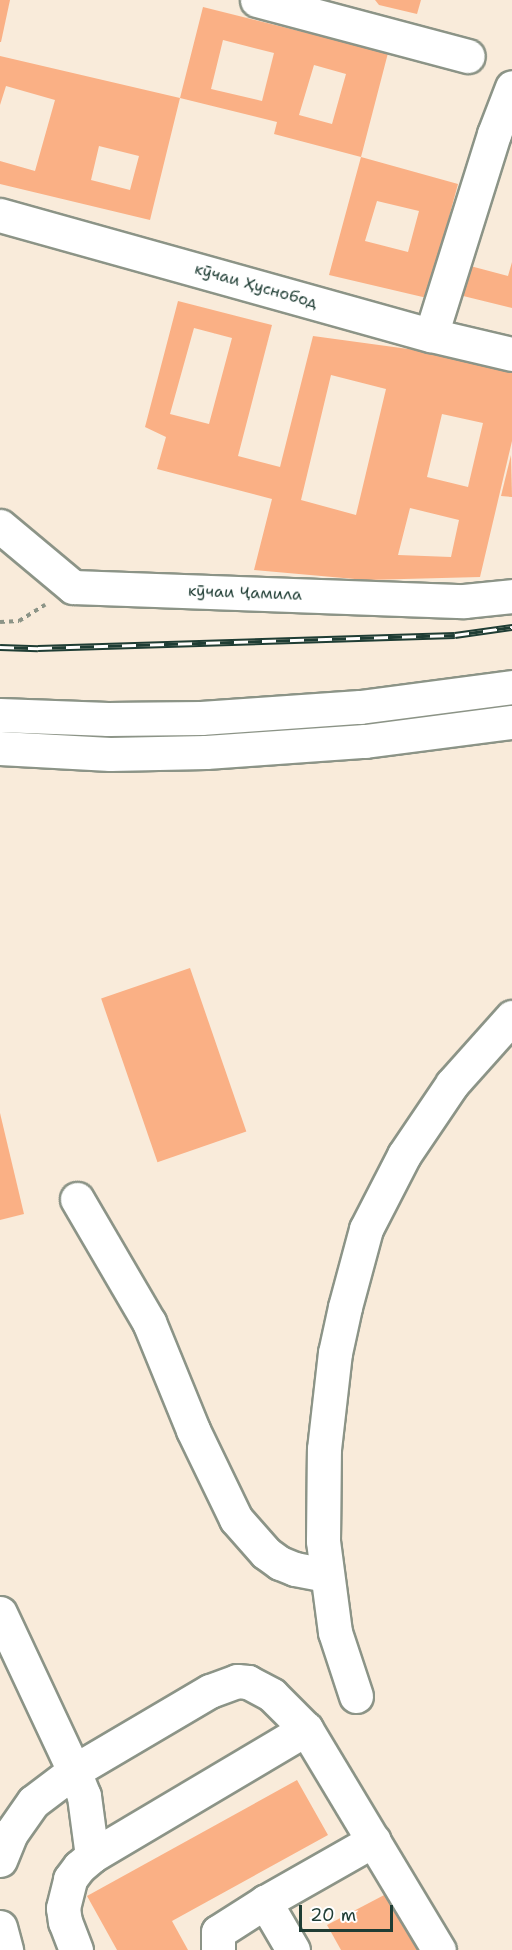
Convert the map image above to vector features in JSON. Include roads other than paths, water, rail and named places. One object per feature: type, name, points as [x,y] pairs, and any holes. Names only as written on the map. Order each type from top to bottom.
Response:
[{"type":"street","points":[[257,0],[468,56]]},
{"type":"street","points":[[431,335],[494,134],[512,87]]},
{"type":"street","name":"кӯчаи Ҳуснобод","points":[[0,215],[431,335],[512,354]]},
{"type":"street","name":"кӯчаи Ҷамила","points":[[0,526],[73,587],[464,601],[512,596]]},
{"type":"street","points":[[0,715],[108,719],[201,718],[360,707],[512,687]]},
{"type":"street","points":[[0,748],[110,754],[206,752],[365,741],[512,722]]},
{"type":"street","points":[[356,1696],[335,1632],[326,1575],[322,1498],[328,1406],[338,1341],[366,1229],[404,1155],[476,1055],[512,1017]]},
{"type":"street","points":[[77,1199],[149,1322],[193,1430],[236,1519],[266,1553],[280,1563],[295,1569],[326,1575]]},
{"type":"street","points":[[0,1614],[84,1796],[92,1856]]},
{"type":"street","points":[[0,1860],[11,1833],[33,1802],[74,1771],[170,1713],[210,1691],[237,1681],[259,1686],[272,1695],[306,1729],[439,1950]]},
{"type":"street","points":[[76,1950],[65,1922],[63,1908],[65,1892],[70,1879],[92,1856],[306,1729]]},
{"type":"street","points":[[218,1950],[218,1932],[374,1840]]},
{"type":"street","points":[[266,1902],[293,1950]]},
{"type":"street","points":[[0,1927],[6,1950]]},
{"type":"railway","points":[[0,647],[38,648],[455,635],[512,627]]}]
